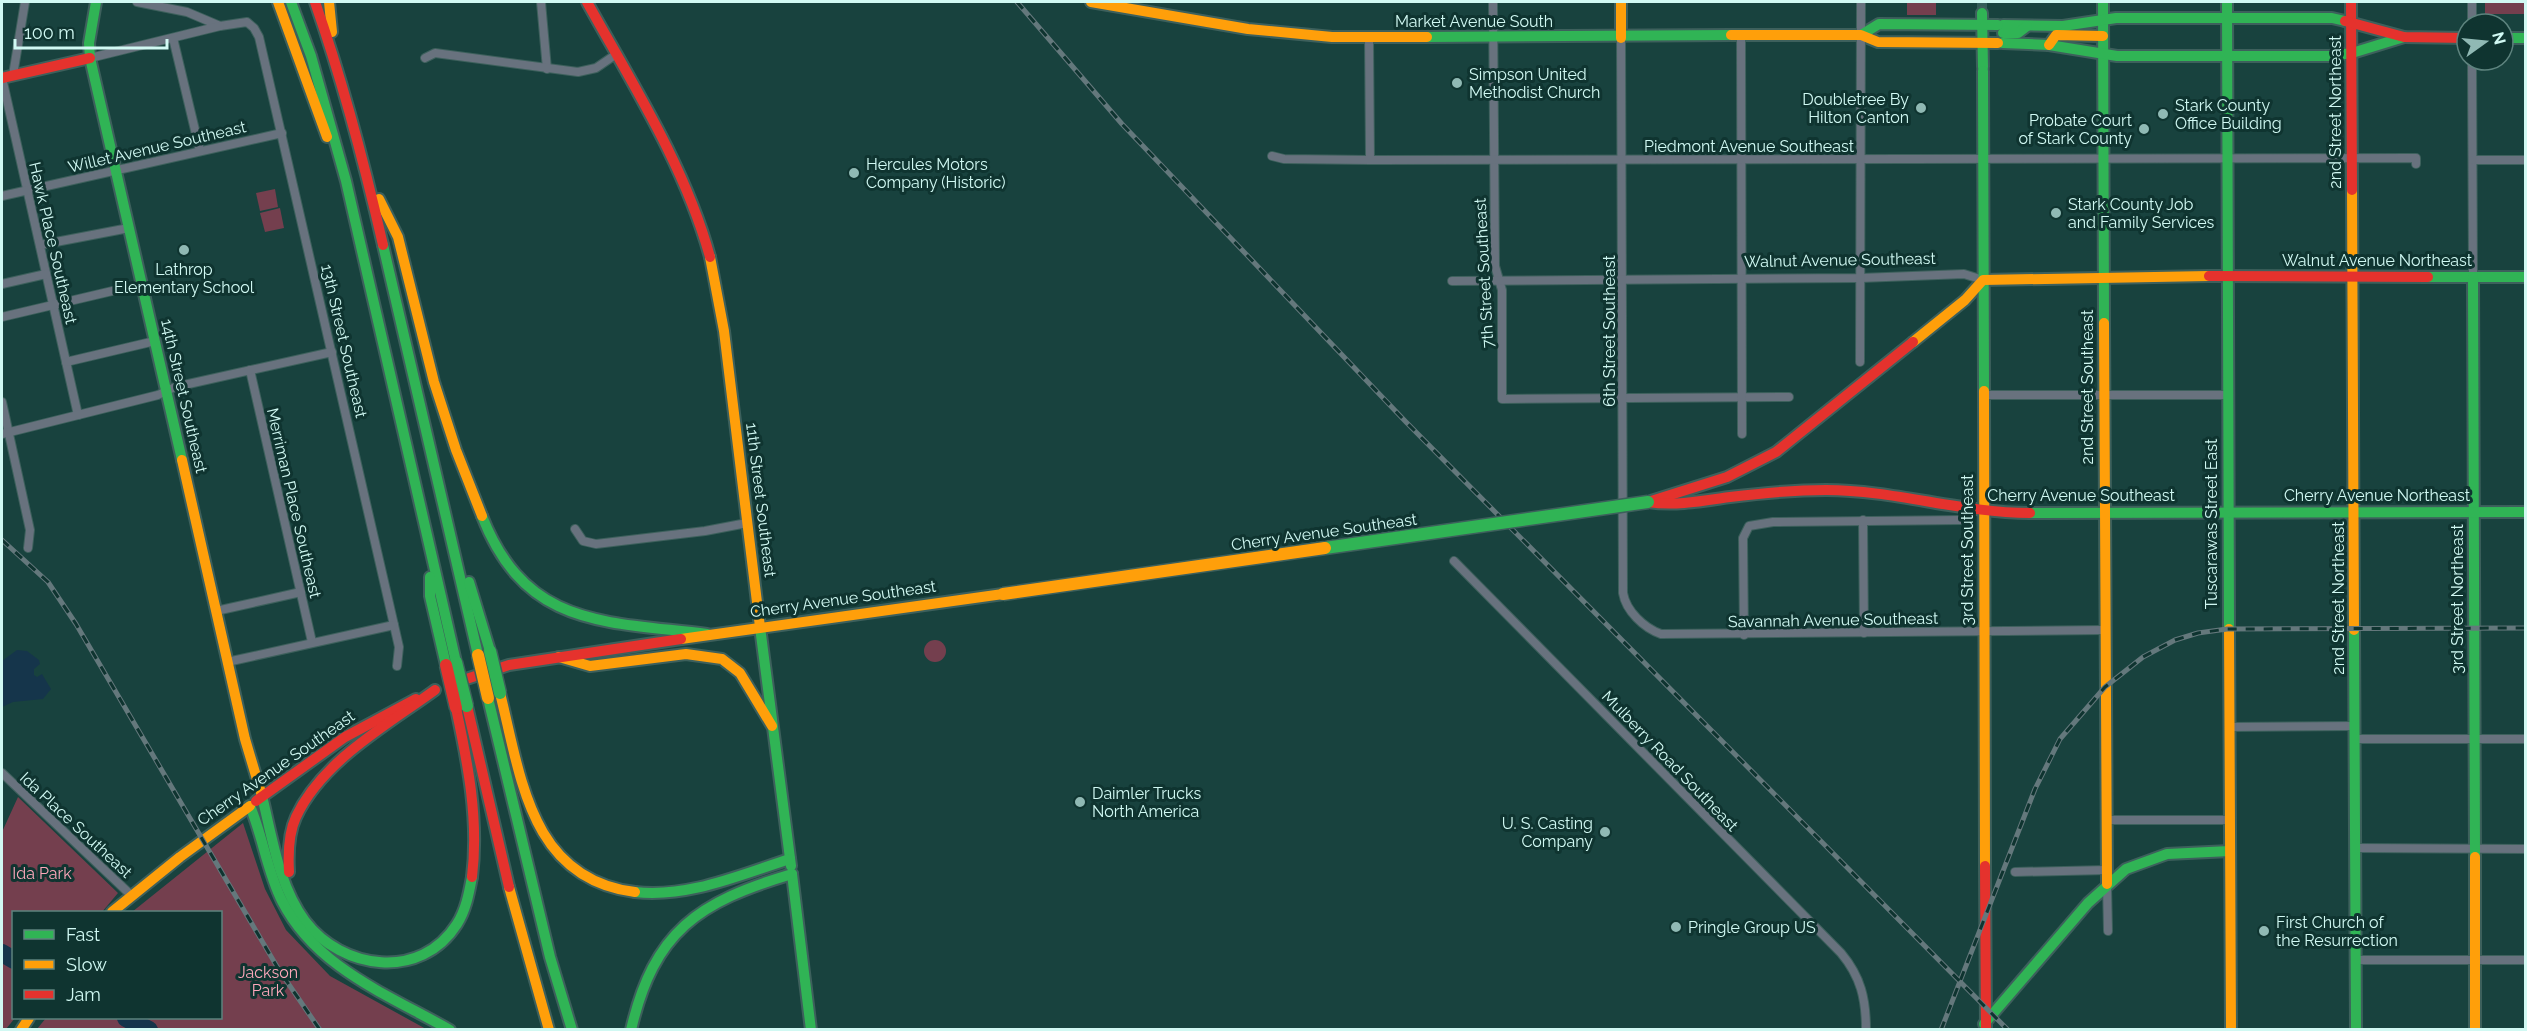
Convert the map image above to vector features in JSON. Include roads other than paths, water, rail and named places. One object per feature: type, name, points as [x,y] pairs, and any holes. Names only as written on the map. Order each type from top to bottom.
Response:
[{"type":"main road","name":"14th Street Southeast","points":[[96,2],[90,37],[90,58],[249,756],[290,893]]},
{"type":"main road","points":[[278,2],[319,118],[346,181]]},
{"type":"main road","points":[[291,2],[318,78],[346,181],[429,541],[461,707],[513,906],[549,1029]]},
{"type":"main road","points":[[315,2],[335,59],[367,175],[446,516],[484,653],[500,693],[537,822],[555,855],[578,874],[621,890],[673,892],[703,887],[790,858]]},
{"type":"main road","points":[[329,2],[335,59]]},
{"type":"main road","name":"11th Street Southeast","points":[[586,2],[689,197],[705,239],[717,288],[811,1029]]},
{"type":"main road","name":"Market Avenue South","points":[[1090,2],[1272,33],[1369,37],[1621,38],[1861,35],[1878,42],[1908,42],[1982,29],[2000,34],[2027,26],[2063,26],[2103,22],[2116,18],[2332,18],[2351,21],[2404,37]]},
{"type":"main road","points":[[1621,2],[1621,38]]},
{"type":"main road","name":"2nd Street Southeast","points":[[2103,2],[2103,513],[2107,884]]},
{"type":"main road","name":"Tuscarawas Street East","points":[[2227,2],[2231,1029]]},
{"type":"main road","name":"2nd Street Northeast","points":[[2351,2],[2356,1029]]},
{"type":"main road","name":"Market Avenue South","points":[[1861,35],[1879,24],[1982,29],[2049,45],[2117,56],[2330,56],[2352,53],[2404,37]]},
{"type":"main road","points":[[1908,24],[1908,42]]},
{"type":"main road","name":"3rd Street Southeast","points":[[1982,29],[1983,1027]]},
{"type":"main road","points":[[2049,45],[2056,35],[2103,36]]},
{"type":"main road","points":[[2404,37],[2455,38]]},
{"type":"main road","points":[[5,77],[90,58]]},
{"type":"main road","points":[[367,175],[398,237],[434,382],[456,450],[489,534],[509,567],[532,591],[568,612],[602,622],[678,628],[707,634]]},
{"type":"main road","name":"Walnut Avenue Southeast","points":[[1983,280],[2228,276]]},
{"type":"main road","name":"Walnut Avenue Northeast","points":[[2228,276],[2526,277]]},
{"type":"main road","name":"3rd Street Northeast","points":[[2473,277],[2475,1029]]},
{"type":"main road","name":"Cherry Avenue Southeast","points":[[113,911],[262,796],[345,737],[398,707],[435,690],[509,665],[707,634],[1648,502],[1662,495],[1726,477],[1783,447],[1965,300],[1983,280]]},
{"type":"main road","name":"Cherry Avenue Southeast","points":[[1648,502],[1668,506],[1781,492],[1848,491],[1931,501],[1983,511],[2228,512]]},
{"type":"main road","name":"Cherry Avenue Northeast","points":[[2228,512],[2526,512]]},
{"type":"main road","points":[[484,653],[488,698],[550,957],[572,1029]]},
{"type":"main road","points":[[555,656],[588,666],[692,654],[718,657],[729,662],[744,677],[756,702],[772,726]]},
{"type":"main road","points":[[435,690],[344,760],[326,777],[303,805],[289,842],[290,893],[301,914],[314,932],[351,958],[373,963],[396,964],[418,958],[443,942],[453,930],[466,904],[473,865],[469,779],[461,707]]},
{"type":"main road","points":[[250,806],[261,831],[281,899],[300,932],[315,948],[339,967],[450,1029]]},
{"type":"main road","points":[[1983,1027],[2107,884],[2126,869],[2153,858],[2182,852],[2230,851]]},
{"type":"main road","points":[[631,1029],[647,977],[662,951],[687,922],[710,904],[734,891],[792,874]]},
{"type":"street","name":"Hawk Place Southeast","points":[[25,2],[5,77],[27,190],[78,415]]},
{"type":"street","points":[[137,2],[152,3],[187,12],[220,26]]},
{"type":"street","points":[[541,2],[547,69]]},
{"type":"street","name":"7th Street Southeast","points":[[1493,2],[1495,266],[1502,290],[1502,399],[1622,399]]},
{"type":"street","points":[[1860,362],[1861,2]]},
{"type":"street","name":"13th Street Southeast","points":[[220,26],[239,21],[252,25],[262,46],[399,647],[397,666]]},
{"type":"street","points":[[90,58],[220,26]]},
{"type":"street","points":[[1369,37],[1370,160]]},
{"type":"street","points":[[1741,37],[1742,434]]},
{"type":"street","points":[[172,38],[200,151]]},
{"type":"street","name":"6th Street Southeast","points":[[1621,38],[1623,593],[1628,605],[1639,619]]},
{"type":"street","points":[[425,58],[435,53],[547,69],[586,71],[615,55]]},
{"type":"street","name":"3rd Street Northeast","points":[[2472,72],[2473,277]]},
{"type":"street","name":"Willet Avenue Southeast","points":[[2,196],[282,133]]},
{"type":"street","name":"Piedmont Avenue Southeast","points":[[1272,156],[1284,159],[1370,160],[2416,158],[2416,164]]},
{"type":"street","points":[[2473,160],[2526,160]]},
{"type":"street","points":[[40,245],[129,228]]},
{"type":"street","points":[[2,284],[46,274]]},
{"type":"street","name":"Walnut Avenue Southeast","points":[[1452,281],[1860,278],[1964,274],[1983,280]]},
{"type":"street","points":[[2,317],[142,284]]},
{"type":"street","points":[[66,362],[155,341]]},
{"type":"street","points":[[5,433],[250,370],[332,352]]},
{"type":"street","name":"Merriman Place Southeast","points":[[250,370],[312,642]]},
{"type":"street","points":[[1983,395],[2228,395]]},
{"type":"street","points":[[1622,399],[1789,397]]},
{"type":"street","points":[[2,402],[5,433],[30,530],[28,548]]},
{"type":"street","points":[[1863,520],[1864,633]]},
{"type":"street","points":[[1744,634],[1743,538],[1748,527],[1773,522],[1961,520]]},
{"type":"street","points":[[575,529],[583,541],[594,544],[705,531],[747,523]]},
{"type":"street","name":"Mulberry Road Southeast","points":[[1454,561],[1841,953],[1861,983],[1866,1004],[1866,1029]]},
{"type":"street","points":[[216,611],[301,592]]},
{"type":"street","name":"Savannah Avenue Southeast","points":[[1639,619],[1649,628],[1661,634],[2104,630]]},
{"type":"street","points":[[227,662],[394,625]]},
{"type":"street","points":[[2229,727],[2355,726]]},
{"type":"street","points":[[2355,739],[2526,739]]},
{"type":"street","name":"Ida Place Southeast","points":[[2,773],[132,896]]},
{"type":"street","points":[[2107,820],[2229,819]]},
{"type":"street","points":[[2356,848],[2526,849]]},
{"type":"street","points":[[2015,872],[2107,870]]},
{"type":"street","name":"2nd Street Southeast","points":[[2107,884],[2108,931]]},
{"type":"street","points":[[2356,960],[2526,960]]},
{"type":"water","points":[[17,650],[27,651],[39,660],[40,664],[34,669],[34,675],[37,677],[42,674],[51,689],[43,699],[13,702],[2,707],[2,661]]},
{"type":"waterway","points":[[2,953],[12,959]]},
{"type":"waterway","points":[[128,1019],[149,1030]]},
{"type":"tunnel","points":[[1982,2],[1982,13]]},
{"type":"railway","points":[[1017,2],[1122,124],[1406,422],[2008,1030]]},
{"type":"railway","points":[[2,540],[48,582],[76,624],[279,970],[320,1030]]},
{"type":"railway","points":[[1941,1030],[2035,789],[2060,739],[2105,687],[2143,657],[2175,640],[2198,633],[2227,629],[2526,628]]},
{"type":"place","name":"Simpson United Methodist Church","points":[[1457,83]]},
{"type":"place","name":"Doubletree By Hilton Canton","points":[[1921,108]]},
{"type":"place","name":"Stark County Office Building","points":[[2163,114]]},
{"type":"place","name":"Probate Court of Stark County","points":[[2144,129]]},
{"type":"place","name":"Hercules Motors Company (Historic)","points":[[854,173]]},
{"type":"place","name":"Stark County Job and Family Services","points":[[2056,213]]},
{"type":"place","name":"Lathrop Elementary School","points":[[184,250]]},
{"type":"place","name":"Daimler Trucks North America","points":[[1080,802]]},
{"type":"place","name":"U. S. Casting Company","points":[[1605,832]]},
{"type":"place","name":"Pringle Group US","points":[[1676,927]]},
{"type":"place","name":"First Church of the Resurrection","points":[[2264,931]]},
{"type":"park label","name":"Ida Park","points":[[42,873]]},
{"type":"park label","name":"Jackson Park","points":[[268,981]]}]
